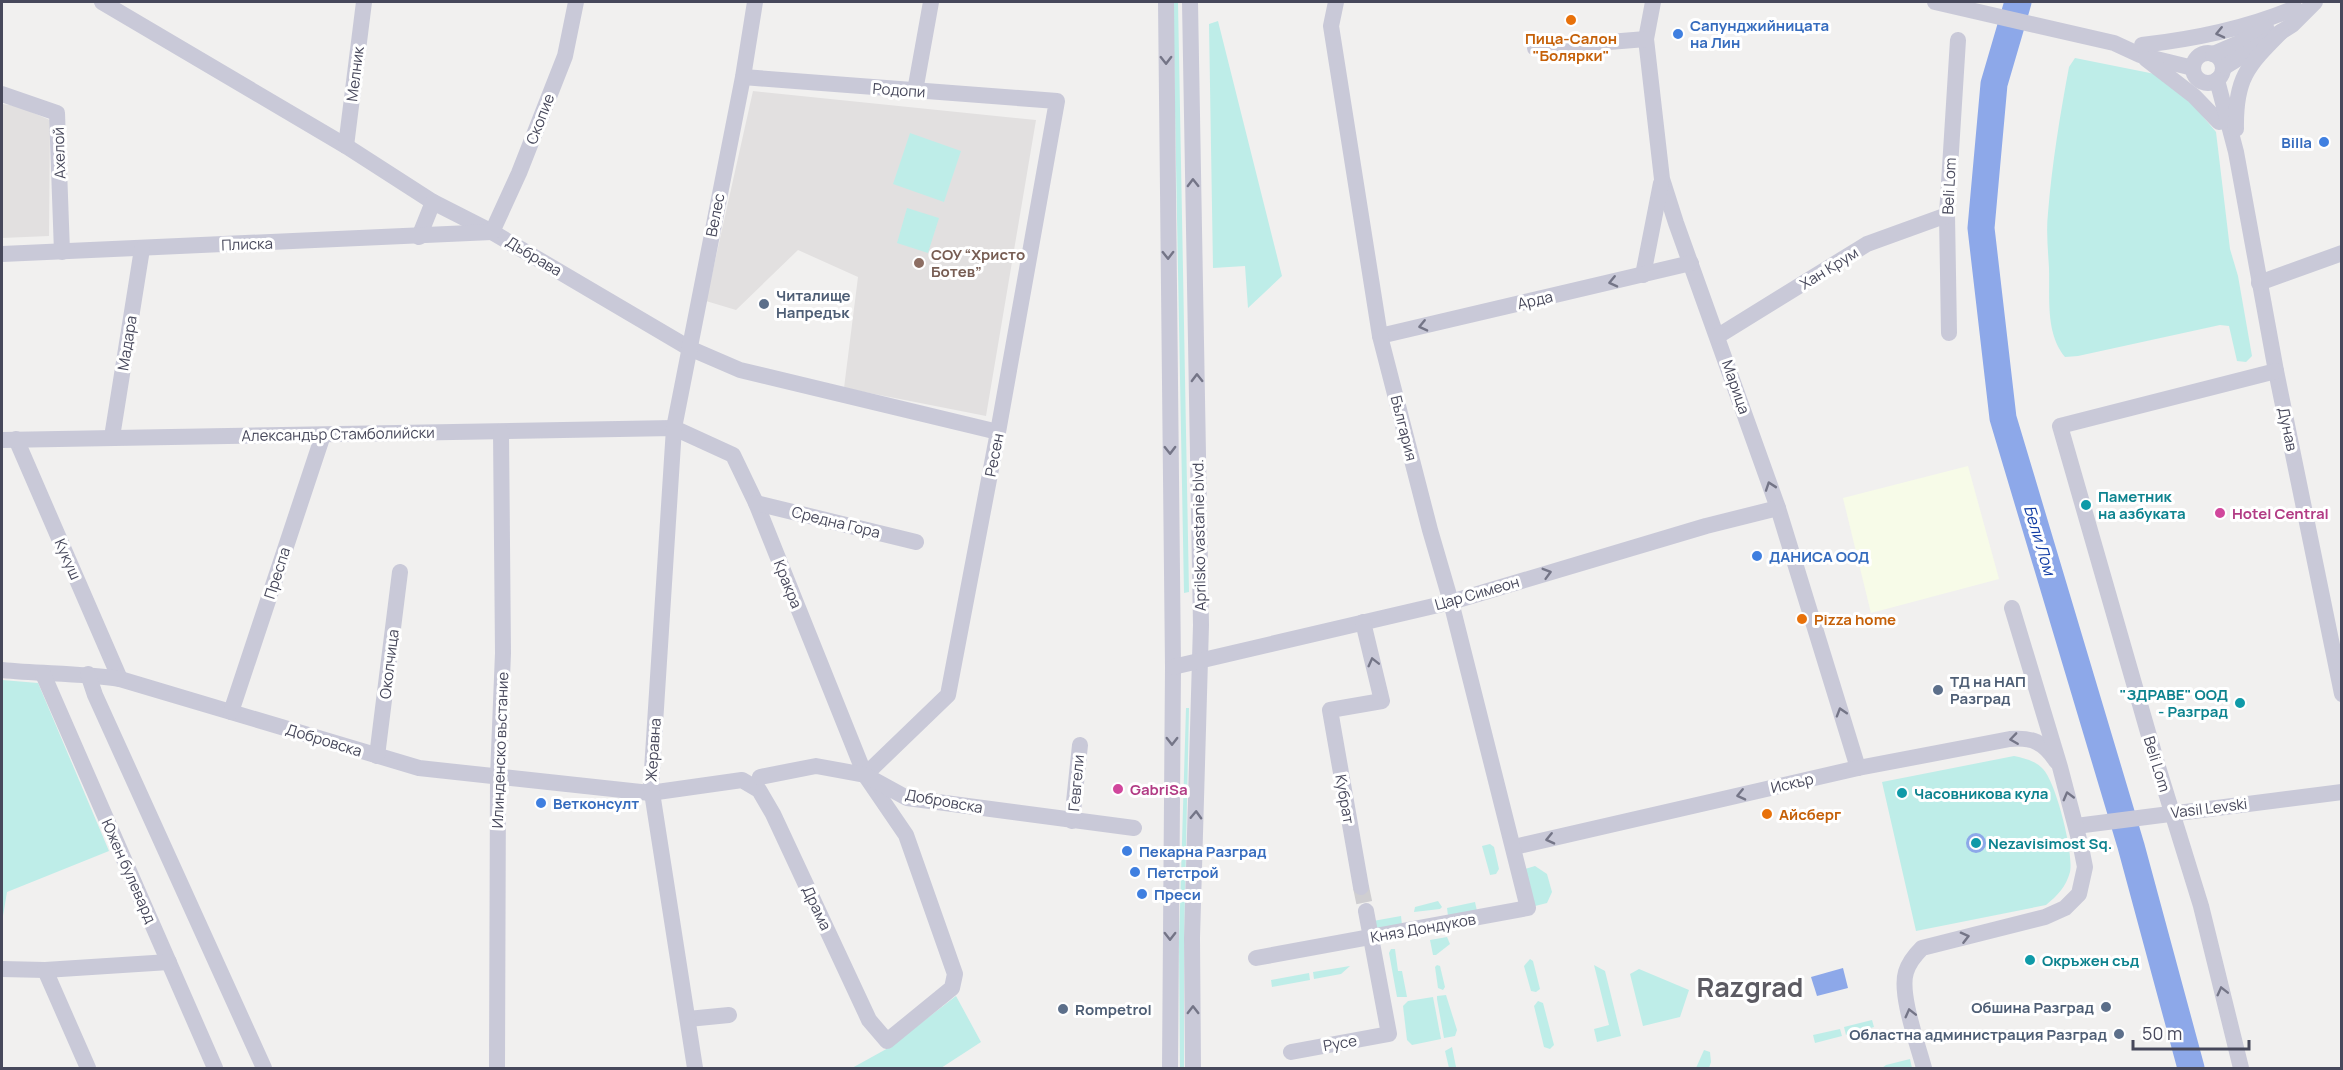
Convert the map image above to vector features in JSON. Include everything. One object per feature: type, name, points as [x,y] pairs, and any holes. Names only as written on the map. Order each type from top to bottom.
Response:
[{"type":"street","name":"Дъбрава","points":[[102,2],[346,146],[434,202],[492,232],[689,348],[740,370],[998,432]]},
{"type":"street","name":"Мелник","points":[[346,146],[364,2]]},
{"type":"street","name":"Скопие","points":[[492,232],[519,173],[565,56],[576,2]]},
{"type":"street","name":"Велес","points":[[674,428],[755,2]]},
{"type":"street","points":[[915,91],[931,2]]},
{"type":"street","name":"Aprilsko vastanie blvd.","points":[[1166,2],[1173,667],[1170,1068]]},
{"type":"street","name":"Aprilsko vastanie blvd.","points":[[1190,2],[1201,660],[1192,938],[1193,1068]]},
{"type":"street","name":"България","points":[[1336,2],[1331,26],[1380,336],[1514,847]]},
{"type":"street","name":"Марица","points":[[1653,2],[1646,39],[1662,179],[1778,508],[1858,768]]},
{"type":"street","points":[[1935,2],[2201,64],[2221,59],[2220,74]]},
{"type":"street","points":[[2201,64],[2208,83],[2300,19],[2315,2]]},
{"type":"street","points":[[2141,50],[2228,31],[2266,20],[2300,4]]},
{"type":"street","points":[[2201,64],[2241,42],[2300,4]]},
{"type":"street","points":[[2237,158],[2236,102],[2241,81],[2252,62],[2281,32]]},
{"type":"street","points":[[1535,48],[1646,39]]},
{"type":"street","name":"Beli Lom","points":[[1949,333],[1947,214],[1958,40]]},
{"type":"street","points":[[2141,50],[2194,96],[2219,122]]},
{"type":"street","name":"Дунав","points":[[2201,64],[2219,122],[2237,158]]},
{"type":"street","name":"Дунав","points":[[2220,74],[2276,370],[2342,694]]},
{"type":"street","name":"Родопи","points":[[742,77],[1057,101]]},
{"type":"street","name":"Ахелой","points":[[2,94],[57,113],[62,252]]},
{"type":"street","name":"Ресен","points":[[865,775],[948,695],[1057,101]]},
{"type":"street","points":[[1643,275],[1662,179]]},
{"type":"street","points":[[419,237],[434,202]]},
{"type":"street","name":"Хан Крум","points":[[1718,336],[1867,244],[1947,214]]},
{"type":"street","name":"Плиска","points":[[2,254],[492,232]]},
{"type":"street","name":"Мадара","points":[[112,437],[142,249]]},
{"type":"street","points":[[2259,283],[2342,253]]},
{"type":"street","name":"Арда","points":[[1380,336],[1690,263]]},
{"type":"street","name":"Beli Lom","points":[[2241,1068],[2201,906],[2060,426],[2276,370]]},
{"type":"street","name":"Александър Стамболийски","points":[[9,440],[674,428]]},
{"type":"street","name":"Кракра","points":[[674,428],[733,455],[756,503],[865,775],[906,835],[955,974],[952,988],[887,1041]]},
{"type":"street","name":"Жеравна","points":[[674,428],[650,793],[696,1068]]},
{"type":"street","name":"Илинденско въстание","points":[[497,1068],[498,776],[503,653],[501,432]]},
{"type":"street","name":"Преспа","points":[[231,712],[323,435]]},
{"type":"street","name":"Кукуш","points":[[9,440],[120,679]]},
{"type":"street","name":"Средна Гора","points":[[756,503],[916,542]]},
{"type":"street","name":"Цар Симеон","points":[[1173,667],[1451,602],[1706,526],[1778,508]]},
{"type":"street","name":"Околчица","points":[[377,756],[400,572]]},
{"type":"street","points":[[1924,1068],[1904,989],[1906,972],[1913,958],[1922,948],[2045,917],[2065,908],[2079,894],[2085,867],[2060,767],[2012,608]]},
{"type":"street","name":"Кубрат","points":[[1361,887],[1330,710],[1383,701],[1363,622]]},
{"type":"street","name":"Добровска","points":[[2,670],[43,674],[88,674],[120,679],[419,768],[650,793],[742,780]]},
{"type":"street","name":"Южен булевард","points":[[43,674],[215,1068]]},
{"type":"street","points":[[88,674],[264,1068]]},
{"type":"street","name":"Искър","points":[[1514,847],[1858,768],[2026,737],[2041,744],[2060,767]]},
{"type":"street","name":"Гевгели","points":[[1072,821],[1080,745]]},
{"type":"street","name":"Добровска","points":[[760,777],[816,766],[865,775],[907,798],[1134,828]]},
{"type":"street","name":"Драма","points":[[742,780],[759,790],[773,814],[869,1020],[887,1041]]},
{"type":"street","name":"Vasil Levski","points":[[2076,826],[2342,792]]},
{"type":"street","name":"Княз Дондуков","points":[[1256,958],[1528,908],[1514,847]]},
{"type":"street","points":[[1366,911],[1371,938]]},
{"type":"street","name":"Русе","points":[[1291,1052],[1389,1034],[1371,938]]},
{"type":"street","points":[[2,969],[45,970],[169,962]]},
{"type":"street","points":[[45,970],[88,1068]]},
{"type":"street","points":[[688,1019],[729,1015]]},
{"type":"shaded area","points":[[1173,2],[1178,2],[1189,592],[1184,593]]},
{"type":"shaded area","points":[[1218,21],[1282,276],[1248,308],[1245,266],[1213,268],[1209,24]]},
{"type":"shaded area","points":[[2075,58],[2155,74],[2179,88],[2216,132],[2230,249],[2238,276],[2252,356],[2246,362],[2237,361],[2229,326],[2220,325],[2078,356],[2065,357],[2059,347],[2051,326],[2047,220],[2062,103],[2069,67]]},
{"type":"shaded area","name":"СОУ “Христо Ботев”","points":[[753,91],[1036,120],[986,416],[844,388],[858,277],[798,250],[736,310],[706,301]]},
{"type":"shaded area","points":[[2,104],[17,106],[50,120],[49,236],[2,238]]},
{"type":"shaded area","points":[[910,133],[961,151],[944,202],[893,184]]},
{"type":"shaded area","points":[[907,208],[939,218],[928,253],[897,243]]},
{"type":"shaded area","points":[[1968,466],[1999,579],[1871,613],[1843,498]]},
{"type":"shaded area","points":[[2,680],[38,683],[109,851],[7,892],[2,922]]},
{"type":"shaded area","points":[[1186,708],[1189,708],[1184,1068],[1180,1068],[1179,942]]},
{"type":"shaded area","points":[[2014,756],[2030,760],[2040,766],[2048,776],[2053,788],[2063,819],[2071,863],[2064,887],[2046,905],[1916,931],[1882,782]]},
{"type":"shaded area","points":[[1490,844],[1494,847],[1499,869],[1496,874],[1490,875],[1482,846]]},
{"type":"shaded area","points":[[1535,866],[1547,874],[1552,892],[1547,903],[1535,906],[1525,869]]},
{"type":"shaded area","points":[[1438,901],[1442,907],[1440,909],[1414,912],[1415,907]]},
{"type":"shaded area","points":[[1475,902],[1477,911],[1448,916],[1447,908]]},
{"type":"shaded area","points":[[1401,916],[1402,925],[1375,930],[1373,921]]},
{"type":"shaded area","points":[[1447,937],[1450,944],[1433,955],[1430,940]]},
{"type":"shaded area","points":[[1391,949],[1395,949],[1398,971],[1402,971],[1407,997],[1397,997],[1389,953]]},
{"type":"shaded area","points":[[1530,959],[1533,961],[1540,989],[1536,992],[1531,991],[1524,966]]},
{"type":"shaded area","points":[[1594,965],[1605,971],[1621,1036],[1597,1042],[1594,1029],[1609,1025]]},
{"type":"shaded area","points":[[1350,966],[1341,974],[1314,979],[1313,972]]},
{"type":"shaded area","points":[[1440,966],[1445,987],[1443,990],[1438,988],[1435,967]]},
{"type":"shaded area","points":[[1639,969],[1689,990],[1680,1017],[1643,1026],[1630,974]]},
{"type":"shaded area","points":[[1309,973],[1310,980],[1272,987],[1271,980]]},
{"type":"shaded area","points":[[1446,995],[1457,1030],[1455,1036],[1444,1038],[1437,996]]},
{"type":"shaded area","points":[[956,996],[981,1042],[941,1068],[852,1068],[890,1047]]},
{"type":"shaded area","points":[[1433,997],[1441,1039],[1412,1045],[1407,1040],[1403,1006],[1408,1001]]},
{"type":"shaded area","points":[[1538,1001],[1543,1003],[1554,1045],[1550,1049],[1544,1047],[1534,1006]]},
{"type":"shaded area","points":[[1872,1020],[1874,1027],[1846,1035],[1844,1027]]},
{"type":"shaded area","points":[[1840,1029],[1842,1036],[1815,1043],[1813,1035]]},
{"type":"shaded area","points":[[1452,1047],[1456,1067],[1449,1068],[1445,1051]]},
{"type":"shaded area","points":[[1704,1050],[1710,1052],[1709,1068],[1696,1068]]},
{"type":"shaded area","points":[[1910,1059],[1912,1068],[1882,1068],[1886,1065]]},
{"type":"water","points":[[1976,833],[1983,836],[1986,843],[1983,850],[1976,853],[1969,850],[1966,843],[1969,836]]},
{"type":"water","points":[[1843,968],[1848,988],[1817,996],[1811,977]]},
{"type":"waterway","name":"Бели Лом","points":[[2018,2],[1994,84],[1981,228],[2003,418],[2131,846],[2191,1068]]},
{"type":"tunnel","points":[[1361,887],[1366,911]]},
{"type":"place","name":"Пица-Салон \"Болярки\"","points":[[1571,20]]},
{"type":"place","name":"Сапунджийницата на Лин","points":[[1678,34]]},
{"type":"place","name":"Billa","points":[[2324,142]]},
{"type":"place","name":"СОУ “Христо Ботев”","points":[[919,263]]},
{"type":"place","name":"Читалище Напредък","points":[[764,304]]},
{"type":"place","name":"Паметник на азбуката","points":[[2086,505]]},
{"type":"place","name":"Hotel Central","points":[[2220,513]]},
{"type":"place","name":"ДАНИСА ООД","points":[[1757,556]]},
{"type":"place","name":"Pizza home","points":[[1802,619]]},
{"type":"place","name":"ТД на НАП Разград","points":[[1938,690]]},
{"type":"place","name":"\"ЗДРАВЕ\" ООД - Разград","points":[[2240,703]]},
{"type":"place","name":"GabriSa","points":[[1118,789]]},
{"type":"place","name":"Часовникова кула","points":[[1902,793]]},
{"type":"place","name":"Ветконсулт","points":[[541,803]]},
{"type":"place","name":"Айсберг","points":[[1767,814]]},
{"type":"place","name":"Nezavisimost Sq.","points":[[1976,843]]},
{"type":"place","name":"Пекарна Разград","points":[[1127,851]]},
{"type":"place","name":"Петстрой","points":[[1135,872]]},
{"type":"place","name":"Преси","points":[[1142,894]]},
{"type":"place","name":"Окръжен съд","points":[[2030,960]]},
{"type":"place","name":"Обшина Разград","points":[[2106,1007]]},
{"type":"place","name":"Rompetrol","points":[[1063,1009]]},
{"type":"place","name":"Областна администрация Разград","points":[[2119,1034]]},
{"type":"district","name":"Razgrad","points":[[1750,986]]}]
